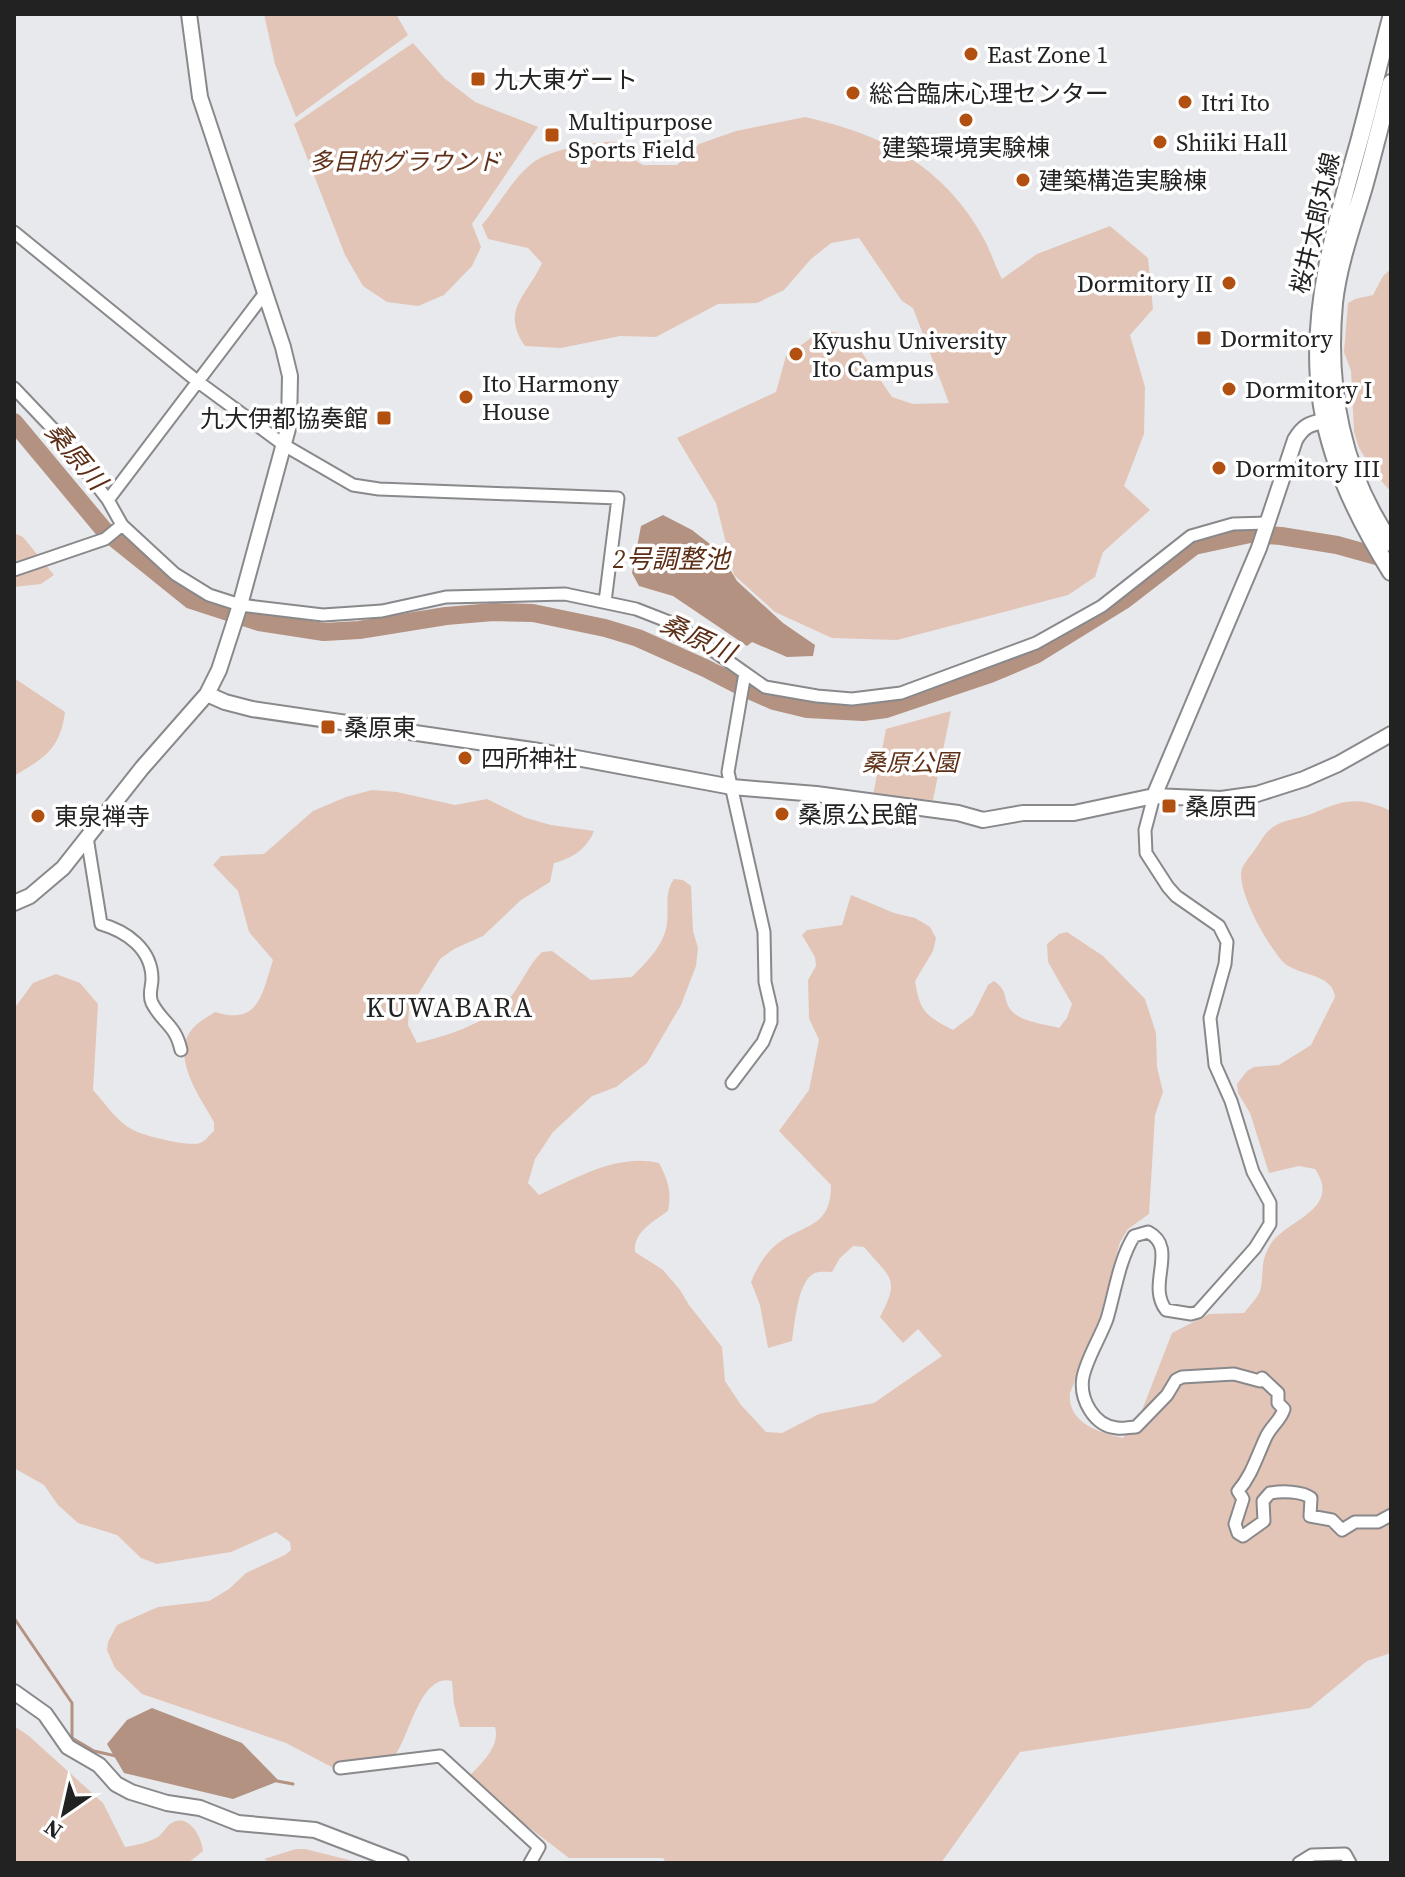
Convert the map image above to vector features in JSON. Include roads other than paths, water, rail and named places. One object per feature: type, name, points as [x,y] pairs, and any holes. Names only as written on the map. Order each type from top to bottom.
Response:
[{"type":"main road","name":"桜井太郎丸線","points":[[1391,18],[1336,223],[1321,296],[1319,383],[1326,421],[1346,490],[1391,572]]},
{"type":"main road","name":"桜井太郎丸線","points":[[1390,541],[1367,507],[1354,477],[1339,422],[1332,374],[1334,301],[1391,83]]},
{"type":"street","points":[[14,903],[30,896],[63,868],[142,768],[207,694],[233,629],[289,425],[290,376],[283,347],[200,97],[189,14]]},
{"type":"street","points":[[14,232],[197,381],[284,445],[353,485],[363,488],[618,498],[605,602]]},
{"type":"street","points":[[108,500],[265,293]]},
{"type":"street","points":[[14,388],[54,430],[108,500],[122,525],[175,574],[209,595],[240,605],[286,613],[351,615],[446,597],[565,594],[636,609],[677,625],[744,676],[765,687],[817,696],[852,699],[901,693],[995,661],[1036,643],[1102,606],[1191,536],[1233,524],[1267,525]]},
{"type":"street","points":[[1326,421],[1311,423],[1302,429],[1260,545],[1154,796],[1145,830],[1146,853],[1159,876],[1176,896],[1219,926],[1227,942],[1225,964],[1210,1018],[1214,1057],[1253,1172],[1270,1203],[1270,1224],[1246,1261],[1198,1312],[1191,1314],[1166,1310],[1160,1303],[1157,1295],[1162,1267],[1160,1244],[1157,1237],[1148,1232],[1134,1236],[1126,1252],[1102,1334],[1083,1376],[1085,1401],[1091,1413],[1103,1424],[1118,1428],[1136,1427],[1182,1377],[1234,1374],[1260,1381],[1262,1378],[1278,1393],[1278,1403],[1284,1409],[1282,1416],[1265,1438],[1249,1478],[1238,1491],[1243,1499],[1235,1524],[1243,1536],[1261,1524],[1265,1496],[1281,1491],[1310,1496],[1310,1516],[1332,1520],[1342,1530],[1355,1522],[1378,1522],[1391,1515]]},
{"type":"street","points":[[14,570],[105,539],[122,525]]},
{"type":"street","points":[[732,1083],[763,1042],[771,1022],[765,982],[764,932],[728,772],[744,676]]},
{"type":"street","points":[[207,694],[252,709],[539,751],[732,787],[832,796],[958,813],[983,820],[1023,813],[1074,813],[1154,796],[1221,799],[1257,794],[1338,764],[1391,734]]},
{"type":"street","points":[[87,837],[101,924],[120,930],[137,943],[147,959],[152,976],[149,996],[154,1007],[177,1034],[181,1050]]},
{"type":"street","points":[[14,1692],[45,1714],[68,1747],[99,1765],[116,1784],[131,1792],[167,1803],[200,1808],[238,1823],[315,1830],[401,1863]]},
{"type":"street","points":[[340,1768],[440,1756],[539,1847],[530,1863]]},
{"type":"street","points":[[1299,1863],[1312,1855],[1345,1854],[1350,1863]]},
{"type":"water","name":"2号調整池","points":[[663,515],[692,530],[719,551],[737,581],[783,623],[815,645],[813,656],[787,657],[752,642],[747,646],[673,596],[639,586],[632,573],[641,526]]},
{"type":"water","points":[[152,1708],[242,1743],[279,1781],[233,1799],[124,1773],[107,1744],[127,1720]]},
{"type":"waterway","name":"桑原川","points":[[14,422],[104,530],[191,600],[259,622],[324,632],[359,630],[446,616],[533,613],[638,638],[774,701],[807,709],[863,712],[886,709],[990,674],[1035,655],[1124,600],[1194,546],[1250,534],[1281,536],[1337,545],[1391,560]]},
{"type":"waterway","points":[[14,1618],[72,1703],[72,1738],[94,1751],[116,1756]]},
{"type":"waterway","points":[[277,1781],[293,1784]]},
{"type":"place","name":"East Zone 1","points":[[971,54]]},
{"type":"place","name":"九大東ゲート","points":[[478,79]]},
{"type":"place","name":"総合臨床心理センター","points":[[853,93]]},
{"type":"place","name":"Itri Ito","points":[[1185,102]]},
{"type":"place","name":"建築環境実験棟","points":[[966,120]]},
{"type":"place","name":"Multipurpose Sports Field","points":[[552,135]]},
{"type":"place","name":"Shiiki Hall","points":[[1160,142]]},
{"type":"place","name":"建築構造実験棟","points":[[1023,180]]},
{"type":"place","name":"Dormitory II","points":[[1229,283]]},
{"type":"place","name":"Dormitory","points":[[1204,338]]},
{"type":"place","name":"Kyushu University Ito Campus","points":[[796,354]]},
{"type":"place","name":"Dormitory I","points":[[1229,389]]},
{"type":"place","name":"Ito Harmony House","points":[[466,397]]},
{"type":"place","name":"九大伊都協奏館","points":[[384,418]]},
{"type":"place","name":"Dormitory III","points":[[1219,468]]},
{"type":"place","name":"桑原東","points":[[328,727]]},
{"type":"place","name":"四所神社","points":[[465,758]]},
{"type":"place","name":"桑原西","points":[[1169,806]]},
{"type":"place","name":"桑原公民館","points":[[782,814]]},
{"type":"place","name":"東泉禅寺","points":[[38,816]]},
{"type":"district","name":"KUWABARA","points":[[450,1007]]},
{"type":"park label","name":"多目的グラウンド","points":[[405,161]]},
{"type":"park label","name":"桑原公園","points":[[910,762]]}]
